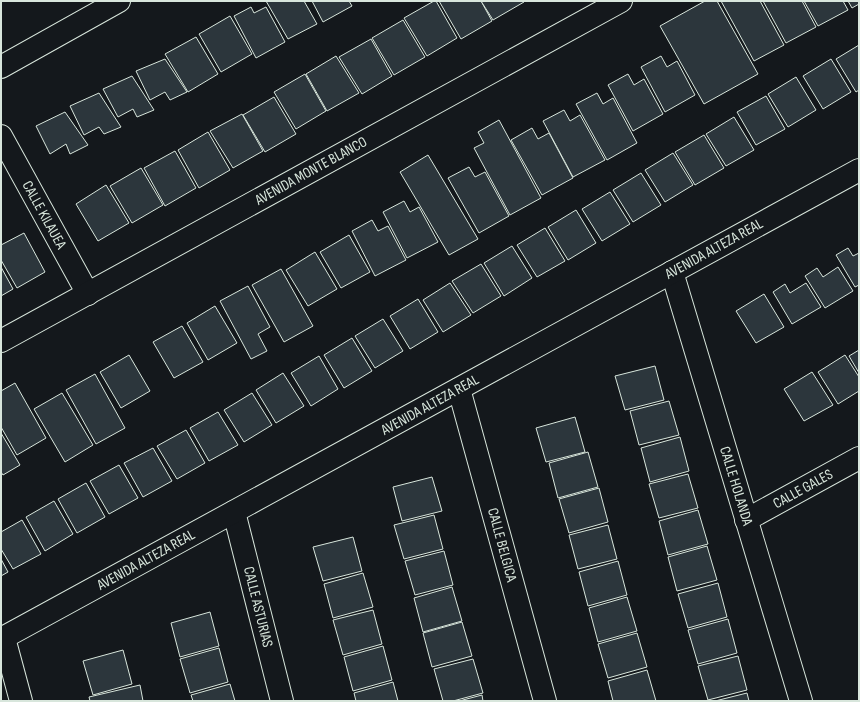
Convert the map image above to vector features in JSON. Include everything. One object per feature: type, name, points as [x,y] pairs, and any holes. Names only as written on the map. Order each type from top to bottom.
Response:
[{"type":"street","points":[[1,66],[119,1]]},
{"type":"street","name":"AVENIDA MONTE BLANCO","points":[[1,341],[621,1]]},
{"type":"street","name":"CALLE KILAUEA","points":[[1,136],[88,294]]},
{"type":"street","name":"AVENIDA ALTEZA REAL","points":[[3,638],[859,170]]},
{"type":"street","name":"CALLE HOLANDA","points":[[672,272],[801,701]]},
{"type":"street","name":"CALLE BELGICA","points":[[460,389],[545,701]]},
{"type":"street","name":"CALLE GALES","points":[[746,520],[859,458]]},
{"type":"street","name":"CALLE ASTURIAS","points":[[234,512],[282,701]]},
{"type":"street","points":[[3,638],[21,701]]},
{"type":"building","points":[[266,1],[304,1],[317,24],[288,39]]},
{"type":"building","points":[[312,1],[349,1],[352,6],[323,22]]},
{"type":"building","points":[[436,1],[457,38],[427,56],[404,18]]},
{"type":"building","points":[[439,1],[481,1],[492,21],[461,39]]},
{"type":"building","points":[[481,1],[523,1],[524,2],[493,20]]},
{"type":"building","points":[[705,1],[717,1],[758,74],[704,104],[660,26]]},
{"type":"building","points":[[721,1],[760,1],[784,45],[754,61]]},
{"type":"building","points":[[763,1],[802,1],[816,27],[786,43]]},
{"type":"building","points":[[804,1],[843,1],[848,10],[818,26]]},
{"type":"building","points":[[848,1],[859,1],[859,4],[852,8]]},
{"type":"building","points":[[251,7],[254,13],[266,7],[285,42],[256,58],[234,16]]},
{"type":"building","points":[[230,16],[252,54],[221,72],[199,34]]},
{"type":"building","points":[[403,20],[425,57],[394,75],[372,38]]},
{"type":"building","points":[[196,37],[218,74],[188,92],[165,54]]},
{"type":"building","points":[[371,39],[392,76],[362,94],[339,57]]},
{"type":"building","points":[[859,45],[859,90],[856,92],[836,59]]},
{"type":"building","points":[[336,56],[359,93],[327,111],[306,74]]},
{"type":"building","points":[[661,56],[667,67],[677,61],[695,95],[665,112],[641,67]]},
{"type":"building","points":[[165,59],[187,92],[170,100],[165,92],[150,100],[136,71]]},
{"type":"building","points":[[831,59],[851,92],[823,109],[803,76]]},
{"type":"building","points":[[305,74],[326,111],[296,129],[274,92]]},
{"type":"building","points":[[628,74],[634,85],[644,79],[663,114],[633,131],[608,85]]},
{"type":"building","points":[[132,76],[154,110],[137,117],[133,109],[118,117],[103,89]]},
{"type":"building","points":[[796,77],[816,110],[788,127],[768,94]]},
{"type":"building","points":[[99,93],[121,127],[104,134],[99,127],[84,135],[70,106]]},
{"type":"building","points":[[597,93],[603,104],[613,98],[637,143],[607,160],[576,104]]},
{"type":"building","points":[[766,96],[785,129],[756,145],[737,112]]},
{"type":"building","points":[[274,97],[296,134],[265,152],[243,115]]},
{"type":"building","points":[[564,110],[570,121],[580,115],[605,160],[573,177],[543,121]]},
{"type":"building","points":[[65,112],[88,145],[70,154],[66,144],[50,154],[36,126]]},
{"type":"building","points":[[242,114],[263,151],[233,168],[210,131]]},
{"type":"building","points":[[734,117],[754,150],[726,166],[706,134]]},
{"type":"building","points":[[499,120],[541,198],[510,215],[474,148],[484,143],[478,132]]},
{"type":"building","points":[[532,128],[538,139],[549,133],[573,178],[542,195],[511,140]]},
{"type":"building","points":[[208,132],[230,170],[199,188],[178,150]]},
{"type":"building","points":[[704,135],[724,168],[695,185],[675,152]]},
{"type":"building","points":[[175,151],[196,188],[165,206],[144,168]]},
{"type":"building","points":[[673,153],[693,185],[665,202],[645,170]]},
{"type":"building","points":[[428,155],[478,239],[449,255],[400,172]]},
{"type":"building","points":[[469,167],[475,177],[485,172],[509,216],[479,233],[448,178]]},
{"type":"building","points":[[141,168],[163,205],[132,223],[110,186]]},
{"type":"building","points":[[641,173],[661,205],[633,222],[613,190]]},
{"type":"building","points":[[106,185],[129,223],[98,241],[76,204]]},
{"type":"building","points":[[610,192],[630,224],[602,241],[582,209]]},
{"type":"building","points":[[404,201],[410,212],[419,207],[438,242],[407,258],[383,212]]},
{"type":"building","points":[[576,210],[596,243],[568,260],[548,227]]},
{"type":"building","points":[[372,220],[378,231],[388,226],[406,260],[375,276],[352,231]]},
{"type":"building","points":[[545,228],[565,261],[537,277],[517,245]]},
{"type":"building","points":[[24,233],[45,272],[17,288],[1,260],[1,245]]},
{"type":"building","points":[[349,235],[370,272],[341,288],[320,252]]},
{"type":"building","points":[[512,246],[532,278],[504,296],[484,263]]},
{"type":"building","points":[[848,248],[853,256],[859,253],[859,285],[855,287],[836,255]]},
{"type":"building","points":[[315,252],[337,289],[308,306],[286,270]]},
{"type":"building","points":[[481,264],[501,296],[473,313],[452,281]]},
{"type":"building","points":[[1,267],[13,289],[1,296]]},
{"type":"building","points":[[838,267],[853,291],[825,308],[805,276],[817,268],[823,277]]},
{"type":"building","points":[[281,269],[313,326],[284,342],[252,285]]},
{"type":"building","points":[[450,283],[471,315],[443,332],[423,300]]},
{"type":"building","points":[[806,283],[821,307],[792,324],[773,292],[785,284],[790,293]]},
{"type":"building","points":[[248,286],[270,327],[258,334],[267,351],[251,359],[220,301]]},
{"type":"building","points":[[764,294],[784,327],[756,343],[736,311]]},
{"type":"building","points":[[418,299],[438,332],[410,349],[390,316]]},
{"type":"building","points":[[215,306],[237,343],[208,360],[187,323]]},
{"type":"building","points":[[383,319],[403,351],[375,368],[355,336]]},
{"type":"building","points":[[182,326],[203,362],[174,378],[153,342]]},
{"type":"building","points":[[352,338],[372,371],[344,388],[324,355]]},
{"type":"building","points":[[859,350],[859,373],[849,356]]},
{"type":"building","points":[[129,355],[150,391],[121,408],[100,372]]},
{"type":"building","points":[[845,355],[859,377],[859,391],[838,404],[818,372]]},
{"type":"building","points":[[319,356],[338,389],[311,406],[291,373]]},
{"type":"building","points":[[655,366],[664,400],[625,410],[615,376]]},
{"type":"building","points":[[812,372],[833,405],[804,421],[784,389]]},
{"type":"building","points":[[283,373],[304,406],[276,423],[256,390]]},
{"type":"building","points":[[95,374],[125,428],[96,444],[66,390]]},
{"type":"building","points":[[15,383],[46,438],[17,455],[1,427],[1,391]]},
{"type":"building","points":[[62,393],[93,445],[65,462],[34,409]]},
{"type":"building","points":[[252,393],[272,425],[244,442],[224,410]]},
{"type":"building","points":[[669,401],[679,435],[639,445],[630,411]]},
{"type":"building","points":[[218,412],[238,445],[209,461],[190,428]]},
{"type":"building","points":[[575,417],[585,452],[546,462],[536,428]]},
{"type":"building","points":[[186,430],[205,463],[177,479],[157,446]]},
{"type":"building","points":[[1,433],[20,465],[3,475],[1,472]]},
{"type":"building","points":[[680,437],[689,471],[650,482],[641,448]]},
{"type":"building","points":[[153,448],[172,481],[143,497],[124,463]]},
{"type":"building","points":[[588,452],[598,487],[558,498],[549,463]]},
{"type":"building","points":[[119,465],[138,498],[109,514],[90,481]]},
{"type":"building","points":[[688,474],[698,508],[659,518],[649,484]]},
{"type":"building","points":[[432,477],[442,511],[402,521],[393,487]]},
{"type":"building","points":[[86,483],[105,517],[77,533],[58,499]]},
{"type":"building","points":[[599,488],[608,522],[569,533],[559,499]]},
{"type":"building","points":[[54,501],[73,534],[45,551],[26,517]]},
{"type":"building","points":[[698,510],[708,544],[668,555],[659,521]]},
{"type":"building","points":[[434,515],[443,549],[404,559],[394,525]]},
{"type":"building","points":[[22,520],[41,554],[13,569],[1,549],[1,532]]},
{"type":"building","points":[[608,525],[617,559],[578,569],[569,535]]},
{"type":"building","points":[[353,537],[362,571],[323,581],[313,547]]},
{"type":"building","points":[[707,546],[717,580],[677,591],[668,557]]},
{"type":"building","points":[[444,551],[453,585],[415,595],[405,561]]},
{"type":"building","points":[[1,559],[8,572],[1,576]]},
{"type":"building","points":[[618,561],[627,595],[588,606],[579,572]]},
{"type":"building","points":[[363,573],[373,607],[333,618],[324,584]]},
{"type":"building","points":[[718,583],[727,617],[688,628],[678,594]]},
{"type":"building","points":[[452,587],[462,621],[423,632],[414,598]]},
{"type":"building","points":[[627,597],[637,631],[598,642],[589,608]]},
{"type":"building","points":[[373,610],[382,644],[343,655],[333,620]]},
{"type":"building","points":[[210,612],[219,646],[180,657],[171,623]]},
{"type":"building","points":[[728,619],[737,653],[698,664],[688,630]]},
{"type":"building","points":[[462,622],[472,656],[432,667],[423,633]]},
{"type":"building","points":[[637,633],[647,667],[608,678],[598,644]]},
{"type":"building","points":[[383,646],[392,680],[353,691],[344,657]]},
{"type":"building","points":[[219,648],[228,682],[190,693],[180,659]]},
{"type":"building","points":[[123,650],[132,684],[93,695],[83,661]]},
{"type":"building","points":[[738,656],[747,690],[708,700],[698,666]]},
{"type":"building","points":[[473,659],[483,693],[453,701],[443,701],[434,669]]},
{"type":"building","points":[[647,670],[656,701],[613,701],[608,681]]},
{"type":"building","points":[[393,682],[398,701],[356,701],[354,693]]},
{"type":"building","points":[[230,684],[235,701],[193,701],[191,695]]},
{"type":"building","points":[[140,685],[143,701],[90,701],[89,697]]},
{"type":"building","points":[[747,693],[749,701],[715,701]]},
{"type":"building","points":[[482,695],[483,701],[459,701]]}]
